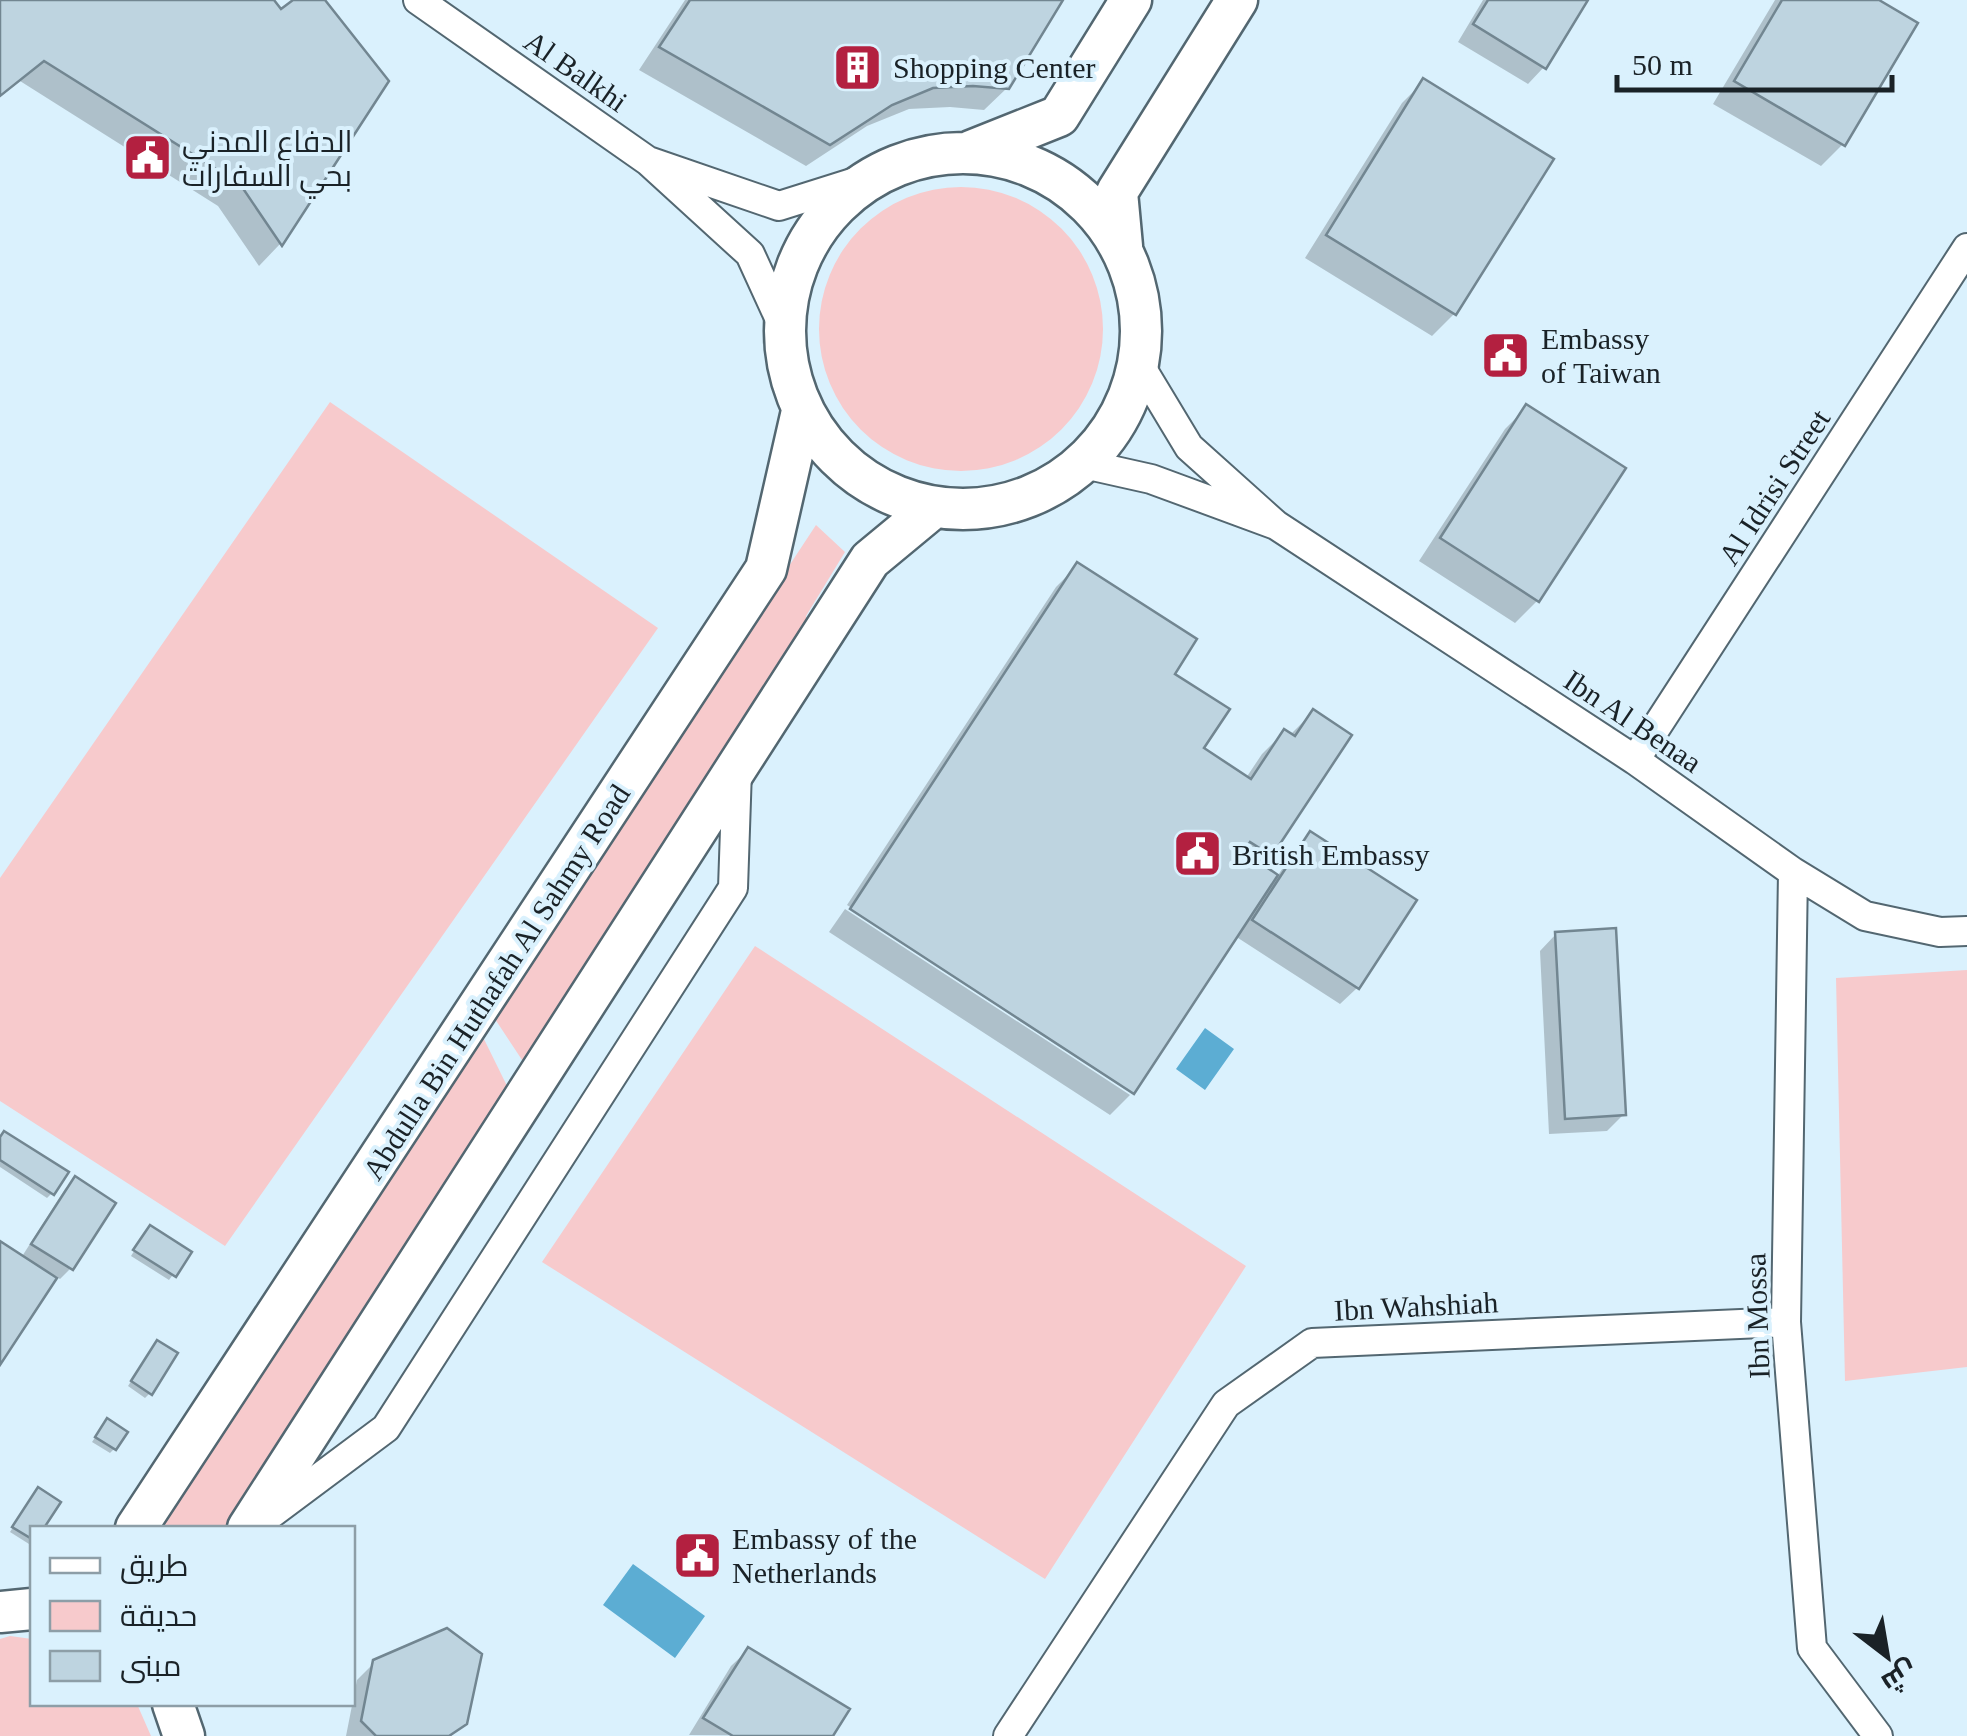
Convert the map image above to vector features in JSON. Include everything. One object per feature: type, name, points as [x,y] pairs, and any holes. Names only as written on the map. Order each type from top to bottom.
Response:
[{"type":"street","name":"Al Balkhi","points":[[418,0],[648,160]]},
{"type":"street","points":[[648,160],[780,206],[918,158],[968,152],[1059,116],[1131,0]]},
{"type":"street","points":[[871,177],[826,216],[795,268],[783,326],[787,370],[802,411],[829,451],[865,482],[896,501],[934,507],[997,506],[1037,493],[1084,464],[1120,415],[1139,364],[1142,336],[1138,292],[1123,250],[1117,192],[1237,0]]},
{"type":"street","points":[[968,152],[1016,160],[1059,180],[1096,211],[1123,250]]},
{"type":"street","points":[[648,160],[750,254],[783,326]]},
{"type":"street","name":"Al Idrisi Street","points":[[1635,760],[1967,248]]},
{"type":"street","points":[[1139,364],[1188,447],[1276,525]]},
{"type":"street","name":"Abdulla Bin Huthafah Al Sahmy Road","points":[[137,1526],[766,569],[802,411]]},
{"type":"street","points":[[1084,464],[1151,479],[1276,525]]},
{"type":"street","points":[[250,1526],[870,560],[934,507]]},
{"type":"street","name":"Ibn Al Benaa","points":[[1276,525],[1635,760],[1793,872],[1864,916],[1940,932],[1967,931]]},
{"type":"street","points":[[252,1526],[386,1428],[733,888],[737,765]]},
{"type":"street","name":"Ibn Mossa","points":[[1793,872],[1786,1322],[1812,1648],[1878,1736]]},
{"type":"street","name":"Ibn Wahshiah","points":[[1008,1736],[1226,1404],[1312,1343],[1786,1322]]},
{"type":"street","points":[[0,1612],[30,1609]]},
{"type":"street","points":[[174,1706],[184,1736]]},
{"type":"green space","points":[[961,187],[989,189],[1016,197],[1062,228],[1093,274],[1101,301],[1101,357],[1093,384],[1062,430],[1016,461],[989,469],[961,471],[933,469],[906,461],[860,430],[829,384],[821,357],[819,329],[821,301],[829,274],[860,228],[906,197],[933,189]]},
{"type":"green space","points":[[330,402],[658,628],[225,1246],[0,1101],[0,878]]},
{"type":"green space","points":[[816,525],[845,552],[806,616],[809,634],[528,1069],[493,1016]]},
{"type":"green space","points":[[755,946],[1246,1266],[1045,1579],[542,1262]]},
{"type":"green space","points":[[1967,970],[1967,1367],[1845,1381],[1836,978]]},
{"type":"green space","points":[[480,1031],[511,1094],[233,1526],[160,1526]]},
{"type":"green space","points":[[0,1639],[30,1639],[30,1706],[138,1706],[151,1736],[0,1736]]},
{"type":"water","points":[[1205,1028],[1234,1049],[1205,1090],[1176,1069]]},
{"type":"water","points":[[633,1564],[705,1616],[675,1658],[603,1605]]},
{"type":"building","points":[[0,0],[274,0],[281,9],[293,0],[325,0],[389,81],[282,246],[240,184],[44,61],[0,96]]},
{"type":"building","name":"Shopping Center","points":[[690,0],[1063,0],[1009,89],[933,88],[892,105],[830,145],[659,47]]},
{"type":"building","points":[[1488,0],[1588,0],[1546,69],[1473,24]]},
{"type":"building","points":[[1782,0],[1879,0],[1918,23],[1845,146],[1734,81]]},
{"type":"building","points":[[1423,78],[1554,159],[1456,315],[1326,235]]},
{"type":"building","points":[[1526,404],[1626,468],[1539,602],[1440,538]]},
{"type":"building","points":[[1077,562],[1197,639],[1175,674],[1230,709],[1204,748],[1251,779],[1284,729],[1295,736],[1313,709],[1352,735],[1272,856],[1250,842],[1244,852],[1278,875],[1134,1094],[850,909]]},
{"type":"building","points":[[1310,831],[1417,900],[1359,989],[1252,920]]},
{"type":"building","points":[[1616,928],[1626,1115],[1565,1119],[1555,932]]},
{"type":"building","points":[[4,1131],[69,1172],[54,1195],[0,1160],[0,1137]]},
{"type":"building","points":[[75,1176],[116,1203],[73,1270],[31,1244]]},
{"type":"building","points":[[150,1225],[192,1252],[176,1277],[133,1250]]},
{"type":"building","points":[[0,1241],[57,1278],[0,1365]]},
{"type":"building","points":[[157,1340],[178,1353],[152,1395],[131,1381]]},
{"type":"building","points":[[107,1418],[128,1432],[116,1450],[95,1437]]},
{"type":"building","points":[[38,1487],[61,1502],[45,1526],[30,1526],[30,1538],[12,1527]]},
{"type":"building","points":[[447,1628],[482,1654],[467,1724],[449,1736],[376,1736],[361,1721],[373,1660]]},
{"type":"building","points":[[748,1647],[850,1709],[833,1736],[733,1736],[703,1718]]},
{"type":"place","name":"Shopping Center","points":[[858,67]]},
{"type":"place","name":"الدفاع المدني بحي السفارات","points":[[147,158]]},
{"type":"place","name":"Embassy of Taiwan","points":[[1506,355]]},
{"type":"place","name":"British Embassy","points":[[1197,854]]},
{"type":"place","name":"Embassy of the Netherlands","points":[[697,1555]]}]
